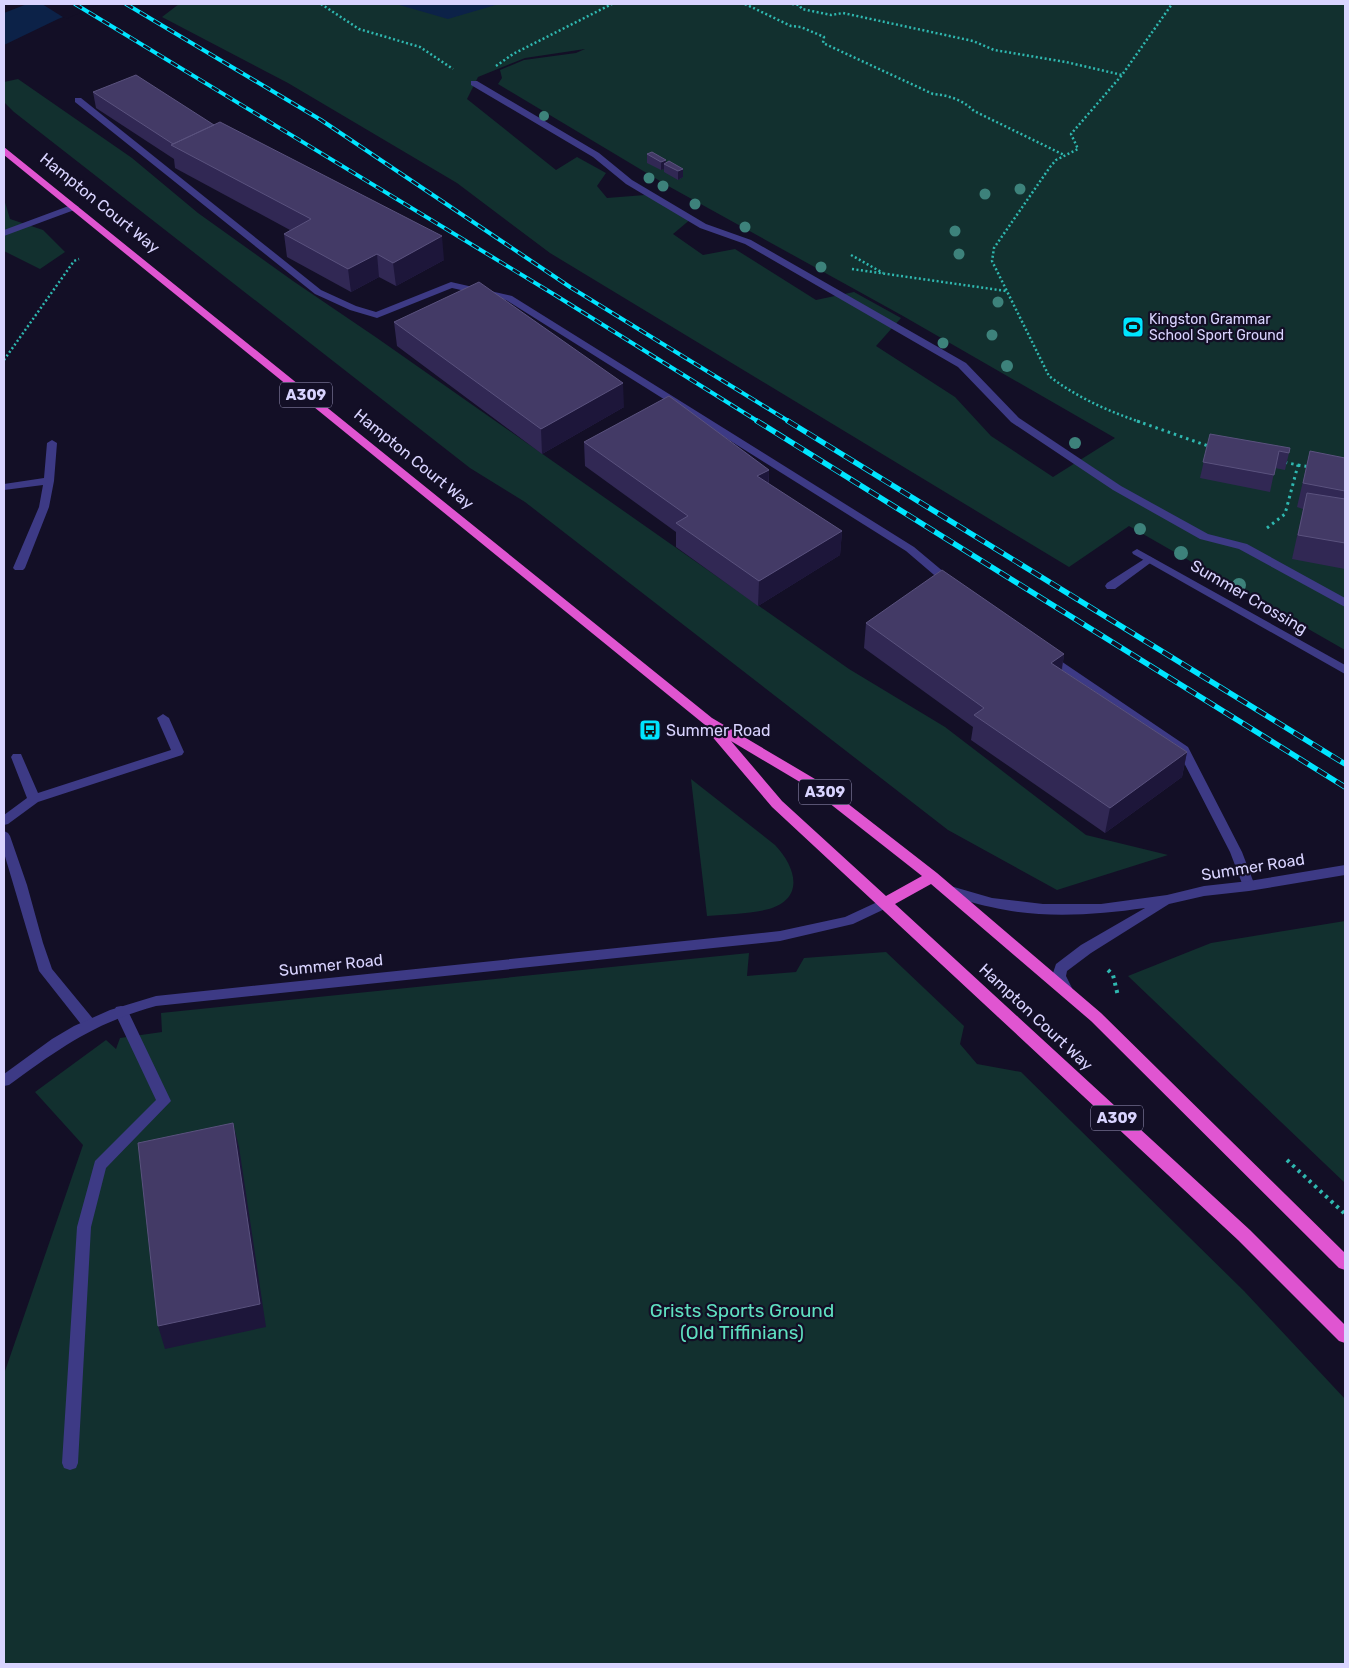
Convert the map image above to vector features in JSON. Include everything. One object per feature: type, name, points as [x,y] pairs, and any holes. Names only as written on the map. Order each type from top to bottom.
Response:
[{"type":"highway","name":"Hampton Court Way","points":[[4,150],[707,721],[815,785],[932,877],[1096,1017],[1345,1263]]},
{"type":"highway","name":"Hampton Court Way","points":[[707,721],[776,804],[886,903],[1244,1235],[1345,1336]]},
{"type":"highway","points":[[886,903],[932,877]]},
{"type":"street","points":[[474,83],[596,155],[629,182],[703,226],[748,242],[962,364],[1015,420],[1117,488],[1204,537],[1242,546],[1345,603]]},
{"type":"street","points":[[78,100],[318,292],[354,308],[377,315],[451,285],[509,298],[910,549],[962,592]]},
{"type":"street","points":[[4,233],[74,207]]},
{"type":"street","points":[[20,568],[44,507],[49,481],[52,443]]},
{"type":"street","points":[[4,487],[49,481]]},
{"type":"street","name":"Summer Crossing","points":[[1137,552],[1345,670]]},
{"type":"street","points":[[1111,586],[1149,559]]},
{"type":"street","points":[[1040,650],[1184,750],[1236,852],[1249,886]]},
{"type":"street","points":[[4,821],[34,799],[178,752],[163,718]]},
{"type":"street","points":[[17,757],[34,799]]},
{"type":"street","points":[[4,836],[21,885],[36,943],[46,971],[89,1024]]},
{"type":"street","name":"Summer Road","points":[[947,890],[992,903],[1043,909],[1101,909],[1168,900],[1204,891],[1249,886],[1345,870]]},
{"type":"street","name":"Summer Road","points":[[1066,990],[1059,976],[1061,968],[1086,949],[1168,900]]},
{"type":"street","name":"Summer Road","points":[[4,1080],[65,1038],[89,1024],[121,1011],[156,1001],[780,936],[820,929],[848,921],[886,903]]},
{"type":"street","points":[[70,1463],[84,1227],[100,1165],[164,1101],[121,1011]]},
{"type":"path","points":[[321,4],[359,29],[420,48],[474,83],[513,54],[612,4]]},
{"type":"path","points":[[745,4],[791,26],[801,27],[824,38],[823,43],[933,94],[944,94],[970,106],[974,111],[1064,155]]},
{"type":"path","points":[[792,4],[799,5],[802,9],[831,15],[843,13],[973,40],[982,47],[990,49],[1013,54],[1029,54],[1122,75]]},
{"type":"path","points":[[1172,4],[1122,75],[1071,134],[1078,149],[1056,160],[1050,167],[994,248],[992,261],[1049,376],[1062,386],[1114,413],[1217,448]]},
{"type":"path","points":[[851,255],[887,275]]},
{"type":"path","points":[[4,360],[74,261],[79,259]]},
{"type":"path","points":[[848,268],[1007,292]]},
{"type":"path","points":[[1280,461],[1317,469]]},
{"type":"path","points":[[1242,546],[1286,514],[1298,465]]},
{"type":"path","points":[[1086,949],[1114,975],[1120,1003]]},
{"type":"path","points":[[1280,1152],[1345,1214]]},
{"type":"green space","name":"Kingston Grammar School Sport Ground","points":[[179,4],[1345,4],[1345,650],[1129,526],[1069,567],[550,253],[457,183],[288,83],[162,17]],"holes":[[[585,49],[576,53],[524,60],[500,70],[502,78],[498,84],[670,187],[903,316],[1115,438],[1053,477],[991,436],[955,397],[876,346],[901,318],[854,292],[816,300],[735,249],[703,255],[673,234],[692,218],[645,195],[607,198],[597,186],[606,173],[577,157],[556,170],[467,99],[478,77],[525,58]]]},
{"type":"green space","points":[[18,79],[132,158],[198,213],[293,281],[849,669],[945,727],[1086,835],[1168,855],[1057,890],[948,830],[525,502],[470,468],[14,112],[4,102],[4,82]]},
{"type":"green space","points":[[4,199],[10,219],[43,230],[65,252],[40,269],[4,251]]},
{"type":"green space","points":[[691,779],[775,845],[782,853],[792,872],[793,881],[788,897],[781,904],[754,912],[707,916]]},
{"type":"green space","points":[[1345,921],[1345,1183],[1128,976],[1211,943]]},
{"type":"green space","name":"Grists Sports Ground (Old Tiffinians)","points":[[886,952],[964,1026],[960,1044],[977,1064],[1021,1072],[1244,1291],[1345,1399],[1345,1664],[4,1664],[4,1374],[83,1145],[35,1092],[106,1040],[116,1049],[120,1038],[162,1032],[161,1013],[749,953],[747,976],[796,972],[804,958]]},
{"type":"water","points":[[27,4],[97,4],[58,19],[4,45],[4,13]]},
{"type":"water","points":[[396,4],[499,4],[448,19]]},
{"type":"pier","points":[[42,4],[100,4],[66,19]]},
{"type":"building","points":[[136,75],[214,125],[173,144],[93,92]]},
{"type":"building","points":[[220,122],[442,236],[393,263],[377,254],[348,269],[284,234],[311,219],[171,145]]},
{"type":"building","points":[[652,152],[666,160],[661,162],[647,154]]},
{"type":"building","points":[[669,161],[683,169],[678,171],[664,164]]},
{"type":"building","points":[[479,282],[623,383],[541,429],[394,322]]},
{"type":"building","points":[[669,396],[769,470],[757,476],[842,531],[759,581],[676,523],[688,516],[584,442]]},
{"type":"building","points":[[1210,434],[1290,448],[1289,453],[1279,451],[1274,475],[1203,462]]},
{"type":"building","points":[[1310,451],[1345,458],[1345,491],[1303,483]]},
{"type":"building","points":[[1307,493],[1345,499],[1345,543],[1298,535]]},
{"type":"building","points":[[942,570],[1064,654],[1051,663],[1187,752],[1110,808],[974,715],[984,708],[866,623]]},
{"type":"building","points":[[233,1123],[260,1304],[158,1326],[138,1143]]},
{"type":"railway","points":[[75,4],[555,295],[759,422]]},
{"type":"railway","points":[[126,4],[321,120],[570,287],[790,422]]},
{"type":"railway","points":[[757,421],[1345,787]]},
{"type":"railway","points":[[788,421],[1345,764]]},
{"type":"place","name":"Kingston Grammar School Sport Ground","points":[[1133,327]]},
{"type":"place","name":"Summer Road","points":[[650,730]]}]
